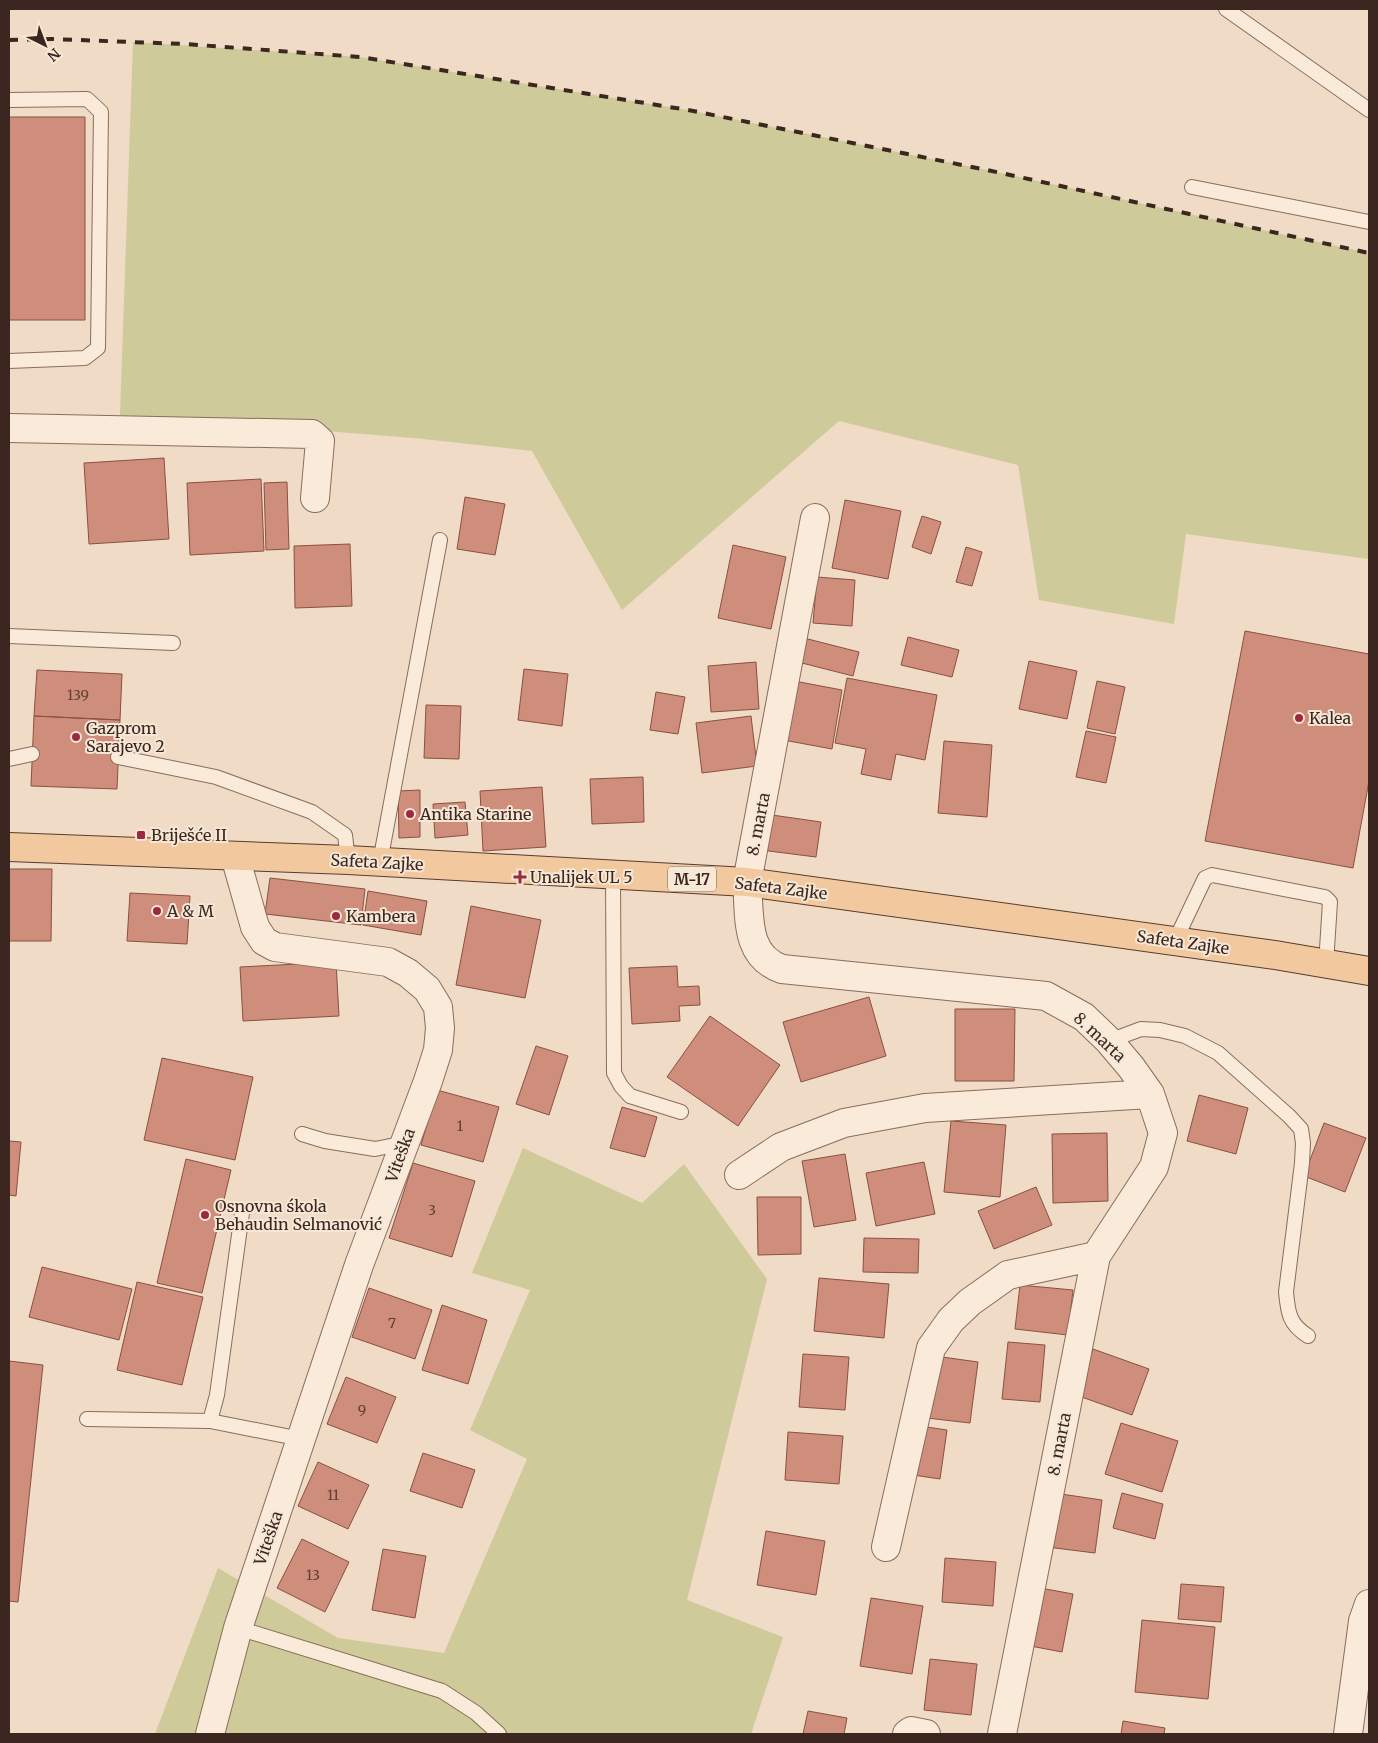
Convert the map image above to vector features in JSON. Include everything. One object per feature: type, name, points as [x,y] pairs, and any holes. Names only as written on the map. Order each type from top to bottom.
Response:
[{"type":"main road","name":"Safeta Zajke","points":[[9,847],[348,860],[747,882],[1175,941],[1369,971]]},
{"type":"street","points":[[9,428],[312,434],[320,441],[315,498]]},
{"type":"street","name":"8. marta","points":[[814,518],[747,882],[752,937],[756,950],[772,965],[782,969],[1046,996],[1084,1018],[1131,1067],[1150,1094],[1163,1133],[1154,1167],[1096,1256],[1002,1734]]},
{"type":"street","name":"Viteška","points":[[210,1734],[238,1628],[359,1264],[438,1050],[440,1028],[438,1007],[427,989],[408,974],[388,962],[276,947],[264,941],[255,927],[235,856]]},
{"type":"street","points":[[739,1175],[781,1147],[844,1123],[925,1108],[1150,1094]]},
{"type":"street","points":[[886,1546],[931,1348],[951,1320],[1008,1275],[1096,1256]]},
{"type":"street","points":[[1348,1734],[1362,1621],[1369,1604]]},
{"type":"street","points":[[907,1734],[911,1731],[926,1734]]},
{"type":"lane","points":[[1226,9],[1369,110]]},
{"type":"lane","points":[[9,100],[87,99],[101,112],[98,348],[85,358],[9,361]]},
{"type":"lane","points":[[1192,187],[1369,222]]},
{"type":"lane","points":[[380,862],[440,540]]},
{"type":"lane","points":[[9,636],[173,643]]},
{"type":"lane","points":[[9,760],[32,754]]},
{"type":"lane","points":[[118,757],[216,777],[312,812],[345,835],[348,860]]},
{"type":"lane","points":[[613,874],[614,1073],[621,1086],[630,1096],[681,1112]]},
{"type":"lane","points":[[1175,941],[1205,878],[1212,875],[1325,897],[1330,902],[1326,964]]},
{"type":"lane","points":[[1109,1042],[1141,1029],[1160,1030],[1185,1036],[1218,1053],[1290,1116],[1300,1129],[1303,1143],[1302,1163],[1286,1292],[1287,1311],[1297,1329],[1308,1336]]},
{"type":"lane","points":[[302,1134],[325,1141],[375,1149],[405,1143]]},
{"type":"lane","points":[[210,1421],[217,1395],[242,1213]]},
{"type":"lane","points":[[87,1419],[210,1421],[302,1439]]},
{"type":"lane","points":[[238,1628],[442,1691],[476,1713],[499,1734]]},
{"type":"shaded area","points":[[133,42],[360,57],[688,110],[987,170],[1369,253],[1369,559],[1186,534],[1174,624],[1039,600],[1018,465],[839,421],[622,610],[532,451],[414,438],[120,415]]},
{"type":"shaded area","points":[[523,1148],[642,1203],[684,1164],[767,1279],[687,1600],[783,1637],[751,1734],[155,1734],[218,1568],[338,1638],[444,1653],[527,1459],[470,1430],[530,1290],[472,1273]]},
{"type":"building","points":[[9,117],[85,117],[85,320],[9,320]]},
{"type":"building","points":[[164,458],[169,539],[89,544],[84,463]]},
{"type":"building","points":[[261,479],[264,551],[190,555],[187,483]]},
{"type":"building","points":[[287,482],[289,549],[266,550],[264,483]]},
{"type":"building","points":[[465,497],[505,504],[495,555],[457,549]]},
{"type":"building","points":[[845,500],[901,511],[888,579],[832,568]]},
{"type":"building","points":[[922,516],[941,522],[931,554],[912,547]]},
{"type":"building","points":[[350,544],[352,606],[295,608],[294,546]]},
{"type":"building","points":[[733,545],[786,557],[771,629],[718,618]]},
{"type":"building","points":[[966,547],[982,552],[972,586],[956,582]]},
{"type":"building","points":[[817,577],[855,580],[852,626],[813,623]]},
{"type":"building","name":"Kalea","points":[[1245,631],[1369,654],[1369,781],[1353,868],[1205,841]]},
{"type":"building","points":[[800,637],[859,652],[853,676],[794,661]]},
{"type":"building","points":[[908,637],[959,650],[952,677],[901,665]]},
{"type":"building","points":[[1029,661],[1077,671],[1067,719],[1019,709]]},
{"type":"building","points":[[756,662],[759,709],[711,712],[708,666]]},
{"type":"building","points":[[524,669],[568,674],[562,726],[518,720]]},
{"type":"building","points":[[37,670],[122,674],[120,720],[34,716]]},
{"type":"building","points":[[847,678],[937,695],[925,760],[896,754],[891,780],[861,774],[866,749],[835,743]]},
{"type":"building","points":[[789,680],[842,690],[832,749],[778,739]]},
{"type":"building","points":[[1097,681],[1125,687],[1115,734],[1087,728]]},
{"type":"building","points":[[656,692],[685,697],[678,734],[650,730]]},
{"type":"building","points":[[426,705],[461,706],[459,759],[424,758]]},
{"type":"building","name":"Gazprom Sarajevo 2","points":[[34,716],[120,720],[117,789],[31,786]]},
{"type":"building","points":[[751,716],[757,766],[702,773],[696,723]]},
{"type":"building","points":[[1086,731],[1116,737],[1106,783],[1076,777]]},
{"type":"building","points":[[944,741],[992,745],[987,817],[938,813]]},
{"type":"building","points":[[643,777],[644,822],[592,824],[590,779]]},
{"type":"building","points":[[542,787],[546,847],[483,851],[480,791]]},
{"type":"building","points":[[420,790],[420,837],[399,838],[398,791]]},
{"type":"building","points":[[465,802],[468,835],[435,838],[433,804]]},
{"type":"building","points":[[765,814],[821,822],[816,857],[761,850]]},
{"type":"building","points":[[9,869],[52,869],[51,941],[9,941]]},
{"type":"building","points":[[270,878],[365,889],[361,925],[265,914]]},
{"type":"building","points":[[368,891],[427,901],[421,935],[363,925]]},
{"type":"building","points":[[130,893],[190,896],[187,944],[127,941]]},
{"type":"building","points":[[471,906],[541,920],[525,998],[456,985]]},
{"type":"building","points":[[336,962],[339,1016],[243,1021],[240,967]]},
{"type":"building","points":[[677,966],[678,987],[699,986],[700,1005],[679,1006],[680,1021],[632,1024],[629,968]]},
{"type":"building","points":[[869,997],[886,1056],[801,1082],[783,1022]]},
{"type":"building","points":[[955,1009],[1015,1009],[1014,1081],[955,1081]]},
{"type":"building","points":[[710,1016],[780,1065],[738,1126],[667,1077]]},
{"type":"building","points":[[536,1046],[568,1056],[549,1115],[516,1104]]},
{"type":"building","points":[[162,1058],[253,1077],[235,1160],[144,1140]]},
{"type":"building","points":[[437,1090],[499,1107],[483,1162],[421,1145]]},
{"type":"building","points":[[1199,1095],[1248,1108],[1236,1154],[1187,1141]]},
{"type":"building","points":[[622,1107],[657,1117],[645,1157],[610,1148]]},
{"type":"building","points":[[951,1121],[1006,1125],[1000,1197],[944,1192]]},
{"type":"building","points":[[1324,1123],[1366,1138],[1345,1192],[1304,1176]]},
{"type":"building","points":[[1107,1133],[1108,1201],[1053,1203],[1052,1134]]},
{"type":"building","points":[[9,1141],[21,1142],[16,1196],[9,1195]]},
{"type":"building","points":[[845,1154],[856,1220],[814,1227],[802,1161]]},
{"type":"building","points":[[186,1159],[231,1170],[202,1293],[157,1283]]},
{"type":"building","points":[[924,1162],[935,1214],[876,1226],[866,1173]]},
{"type":"building","points":[[413,1163],[475,1181],[452,1257],[389,1238]]},
{"type":"building","points":[[1036,1187],[1052,1225],[994,1249],[978,1211]]},
{"type":"building","points":[[757,1197],[801,1197],[801,1254],[758,1255]]},
{"type":"building","points":[[864,1238],[919,1239],[918,1273],[863,1272]]},
{"type":"building","points":[[42,1267],[132,1289],[119,1340],[29,1317]]},
{"type":"building","points":[[819,1278],[889,1284],[884,1338],[814,1331]]},
{"type":"building","points":[[137,1282],[203,1297],[182,1385],[117,1370]]},
{"type":"building","points":[[1020,1285],[1073,1290],[1068,1335],[1015,1329]]},
{"type":"building","points":[[369,1288],[432,1310],[415,1359],[352,1337]]},
{"type":"building","points":[[442,1305],[487,1320],[468,1384],[422,1370]]},
{"type":"building","points":[[1008,1342],[1045,1345],[1040,1402],[1002,1399]]},
{"type":"building","points":[[1093,1349],[1149,1369],[1132,1415],[1076,1395]]},
{"type":"building","points":[[803,1354],[849,1357],[845,1410],[799,1407]]},
{"type":"building","points":[[935,1356],[978,1362],[970,1423],[927,1418]]},
{"type":"building","points":[[9,1361],[43,1365],[18,1602],[9,1601]]},
{"type":"building","points":[[346,1377],[396,1397],[377,1443],[327,1424]]},
{"type":"building","points":[[1121,1423],[1178,1441],[1162,1492],[1105,1474]]},
{"type":"building","points":[[920,1426],[947,1430],[940,1479],[913,1475]]},
{"type":"building","points":[[788,1432],[843,1436],[839,1484],[785,1480]]},
{"type":"building","points":[[423,1453],[475,1470],[462,1508],[410,1491]]},
{"type":"building","points":[[318,1462],[369,1485],[348,1529],[298,1506]]},
{"type":"building","points":[[1054,1493],[1102,1500],[1095,1553],[1047,1547]]},
{"type":"building","points":[[1122,1493],[1163,1504],[1155,1539],[1113,1528]]},
{"type":"building","points":[[766,1531],[825,1541],[816,1595],[757,1585]]},
{"type":"building","points":[[302,1539],[349,1562],[325,1612],[277,1588]]},
{"type":"building","points":[[383,1549],[426,1556],[415,1618],[372,1610]]},
{"type":"building","points":[[945,1558],[996,1562],[993,1606],[942,1602]]},
{"type":"building","points":[[1181,1584],[1224,1587],[1221,1622],[1178,1619]]},
{"type":"building","points":[[1035,1587],[1073,1594],[1062,1652],[1025,1645]]},
{"type":"building","points":[[871,1598],[923,1606],[912,1674],[860,1666]]},
{"type":"building","points":[[1142,1620],[1215,1627],[1208,1699],[1135,1692]]},
{"type":"building","points":[[930,1659],[977,1664],[971,1715],[924,1710]]},
{"type":"building","points":[[808,1711],[847,1718],[844,1734],[803,1734]]},
{"type":"building","points":[[1123,1721],[1165,1728],[1164,1734],[1121,1734]]},
{"type":"railway","points":[[9,40],[51,39],[185,44],[360,57],[688,110],[987,170],[1369,253]]},
{"type":"place","name":"Kalea","points":[[1299,718]]},
{"type":"place","name":"Gazprom Sarajevo 2","points":[[76,737]]},
{"type":"place","name":"Antika Starine","points":[[410,814]]},
{"type":"place","name":"Briješće II","points":[[141,835]]},
{"type":"place","name":"Unalijek UL 5","points":[[520,877]]},
{"type":"place","name":"A & M","points":[[157,911]]},
{"type":"place","name":"Kambera","points":[[336,916]]},
{"type":"place","name":"Osnovna śkola Behaudin Selmanović","points":[[205,1215]]}]
